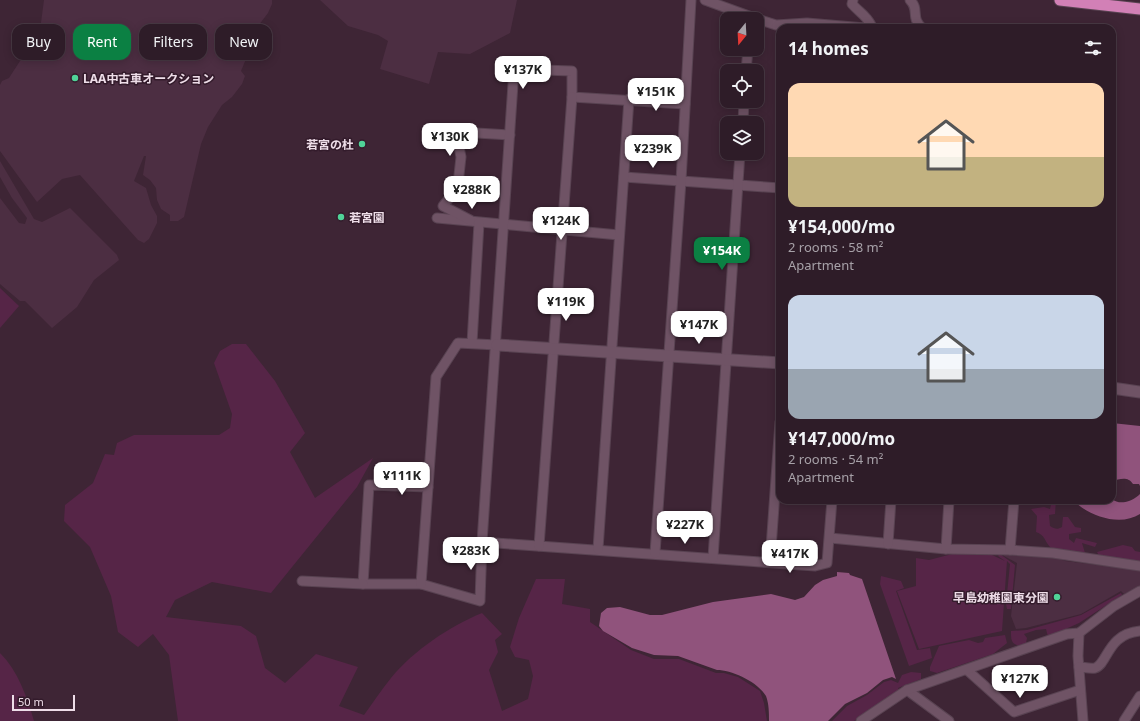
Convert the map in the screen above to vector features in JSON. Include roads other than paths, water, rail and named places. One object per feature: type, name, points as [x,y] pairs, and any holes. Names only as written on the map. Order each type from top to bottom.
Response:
[{"type":"highway","points":[[1060,0],[1140,9]]},
{"type":"street","points":[[655,553],[670,355],[691,0]]},
{"type":"street","points":[[704,0],[737,12]]},
{"type":"street","points":[[852,0],[852,4],[864,14],[870,24]]},
{"type":"street","points":[[910,0],[914,5],[914,18],[919,24]]},
{"type":"street","points":[[764,21],[776,25]]},
{"type":"street","points":[[302,581],[363,584],[422,584],[480,601],[482,542],[505,226],[514,69],[572,71],[572,97],[539,546]]},
{"type":"street","points":[[572,97],[685,104]]},
{"type":"street","points":[[598,549],[629,100]]},
{"type":"street","points":[[475,222],[443,206],[455,191],[458,184],[461,157],[457,137],[460,132],[510,135]]},
{"type":"street","points":[[713,558],[740,160]]},
{"type":"street","points":[[624,177],[776,188]]},
{"type":"street","points":[[437,218],[505,226],[619,235]]},
{"type":"street","points":[[472,343],[475,222]]},
{"type":"street","points":[[422,584],[436,377],[458,342],[776,363]]},
{"type":"street","points":[[1116,389],[1140,392]]},
{"type":"street","points":[[770,562],[776,478]]},
{"type":"street","points":[[363,584],[369,485],[428,487]]},
{"type":"street","points":[[482,542],[655,553],[815,566],[827,563],[832,504]]},
{"type":"street","points":[[888,544],[891,504]]},
{"type":"street","points":[[946,549],[949,504]]},
{"type":"street","points":[[1010,550],[1014,504]]},
{"type":"street","points":[[830,538],[946,549],[1010,550],[1052,553],[1140,566]]},
{"type":"street","points":[[861,721],[907,690],[1066,634],[1079,633],[1114,606],[1140,591]]},
{"type":"street","points":[[1079,667],[1094,668],[1100,665],[1110,647],[1119,638],[1132,632],[1140,631]]},
{"type":"street","points":[[1079,633],[1080,690],[1083,721]]},
{"type":"street","points":[[967,670],[1014,712],[1080,690]]},
{"type":"street","points":[[907,690],[949,721]]},
{"type":"street","points":[[1124,721],[1140,696]]},
{"type":"place","name":"LAA中古車オークション","points":[[75,78]]},
{"type":"place","name":"若宮の杜","points":[[362,144]]},
{"type":"place","name":"若宮園","points":[[341,217]]},
{"type":"place","name":"早島幼稚園東分園","points":[[1057,597]]}]
